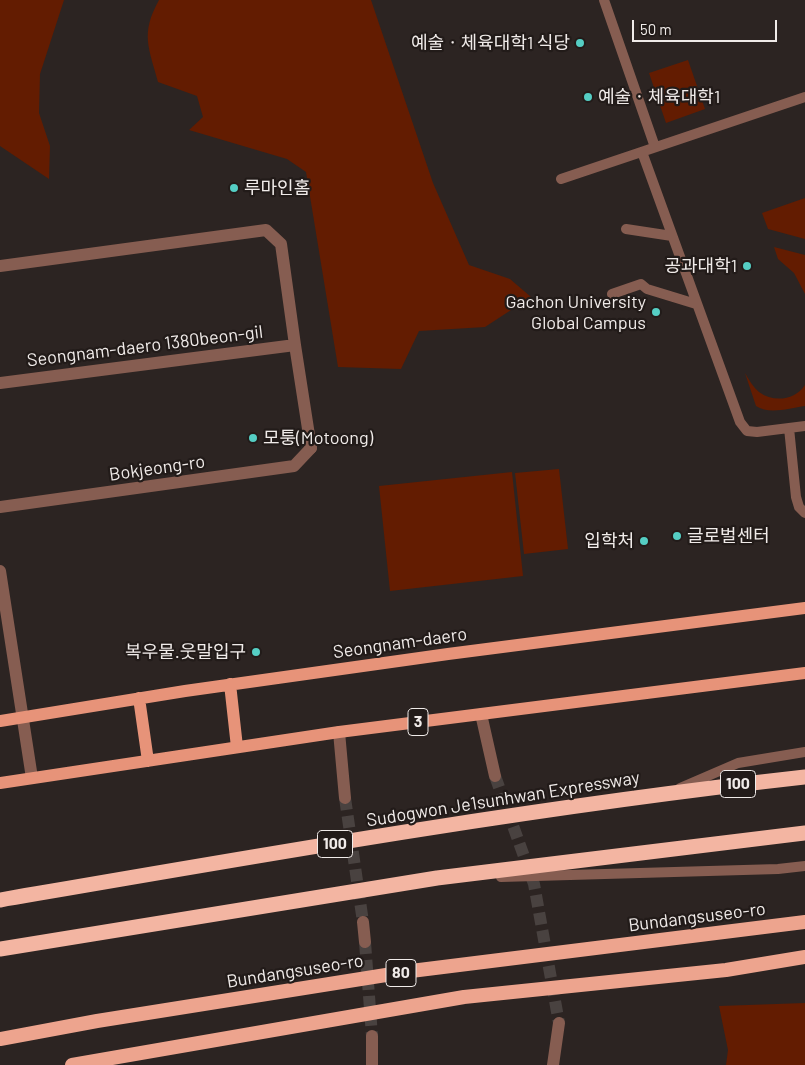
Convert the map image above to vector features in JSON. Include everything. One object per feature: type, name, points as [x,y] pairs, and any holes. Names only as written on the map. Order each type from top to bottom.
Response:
[{"type":"highway","name":"Sudogwon Je1sunhwan Expressway","points":[[0,900],[283,852],[670,792],[805,777]]},
{"type":"highway","points":[[0,949],[437,878],[805,833]]},
{"type":"highway","name":"Bundangsuseo-ro","points":[[0,1039],[97,1021],[411,971],[805,922]]},
{"type":"highway","name":"80","points":[[72,1065],[464,997],[726,970],[805,957]]},
{"type":"main road","name":"Seongnam-daero","points":[[0,721],[230,684],[805,608]]},
{"type":"main road","name":"3","points":[[0,782],[339,732],[805,673]]},
{"type":"main road","points":[[230,684],[238,747]]},
{"type":"main road","points":[[139,698],[148,761]]},
{"type":"street","points":[[0,266],[266,230],[281,244],[294,345]]},
{"type":"street","name":"Seongnam-daero 1380beon-gil","points":[[0,383],[294,345]]},
{"type":"street","name":"Bokjeong-ro","points":[[0,507],[294,466],[311,448],[294,345]]},
{"type":"street","points":[[0,571],[32,778]]},
{"type":"street","points":[[481,714],[495,776]]},
{"type":"street","points":[[339,732],[345,798]]},
{"type":"street","points":[[363,922],[365,942]]},
{"type":"street","points":[[553,1065],[559,1024]]},
{"type":"street","points":[[372,1036],[372,1065]]},
{"type":"lane","points":[[604,0],[655,147]]},
{"type":"lane","points":[[561,179],[805,97]]},
{"type":"lane","points":[[642,152],[740,422],[747,431],[756,432],[805,426]]},
{"type":"lane","points":[[626,230],[672,236]]},
{"type":"lane","points":[[612,294],[641,284],[647,289],[696,304]]},
{"type":"lane","points":[[788,428],[796,497],[799,507],[805,513]]},
{"type":"lane","points":[[670,792],[738,763],[805,752]]},
{"type":"lane","points":[[437,878],[768,869],[805,866]]},
{"type":"shaded area","points":[[0,0],[64,0],[40,74],[39,113],[50,146],[49,179],[0,146]]},
{"type":"shaded area","points":[[159,0],[371,0],[433,183],[469,265],[510,279],[531,297],[485,327],[419,331],[401,369],[338,367],[306,172],[287,159],[189,130],[203,117],[197,96],[158,82],[149,50],[148,32],[150,22]]},
{"type":"shaded area","points":[[688,60],[705,109],[666,123],[649,73]]},
{"type":"shaded area","points":[[805,198],[805,239],[768,229],[762,213]]},
{"type":"shaded area","points":[[774,247],[805,255],[805,294],[794,273],[778,259]]},
{"type":"shaded area","points":[[745,373],[759,392],[771,398],[790,397],[805,385],[805,406],[773,410],[761,409],[756,406]]},
{"type":"shaded area","points":[[559,469],[568,549],[524,554],[515,473]]},
{"type":"shaded area","points":[[512,472],[523,576],[390,591],[379,486]]},
{"type":"shaded area","points":[[805,1003],[805,1065],[726,1065],[728,1050],[719,1006]]},
{"type":"tunnel","points":[[495,776],[534,884],[559,1023]]},
{"type":"tunnel","points":[[345,798],[363,922]]},
{"type":"tunnel","points":[[365,942],[372,1036]]},
{"type":"place","name":"예술ㆍ체육대학1 식당","points":[[580,43]]},
{"type":"place","name":"예술ㆍ체육대학1","points":[[588,97]]},
{"type":"place","name":"루마인홈","points":[[234,188]]},
{"type":"place","name":"공과대학1","points":[[747,266]]},
{"type":"place","name":"Gachon University Global Campus","points":[[656,312]]},
{"type":"place","name":"모퉁(Motoong)","points":[[253,438]]},
{"type":"place","name":"글로벌센터","points":[[677,536]]},
{"type":"place","name":"입학처","points":[[644,541]]},
{"type":"place","name":"복우물.웃말입구","points":[[256,652]]}]
